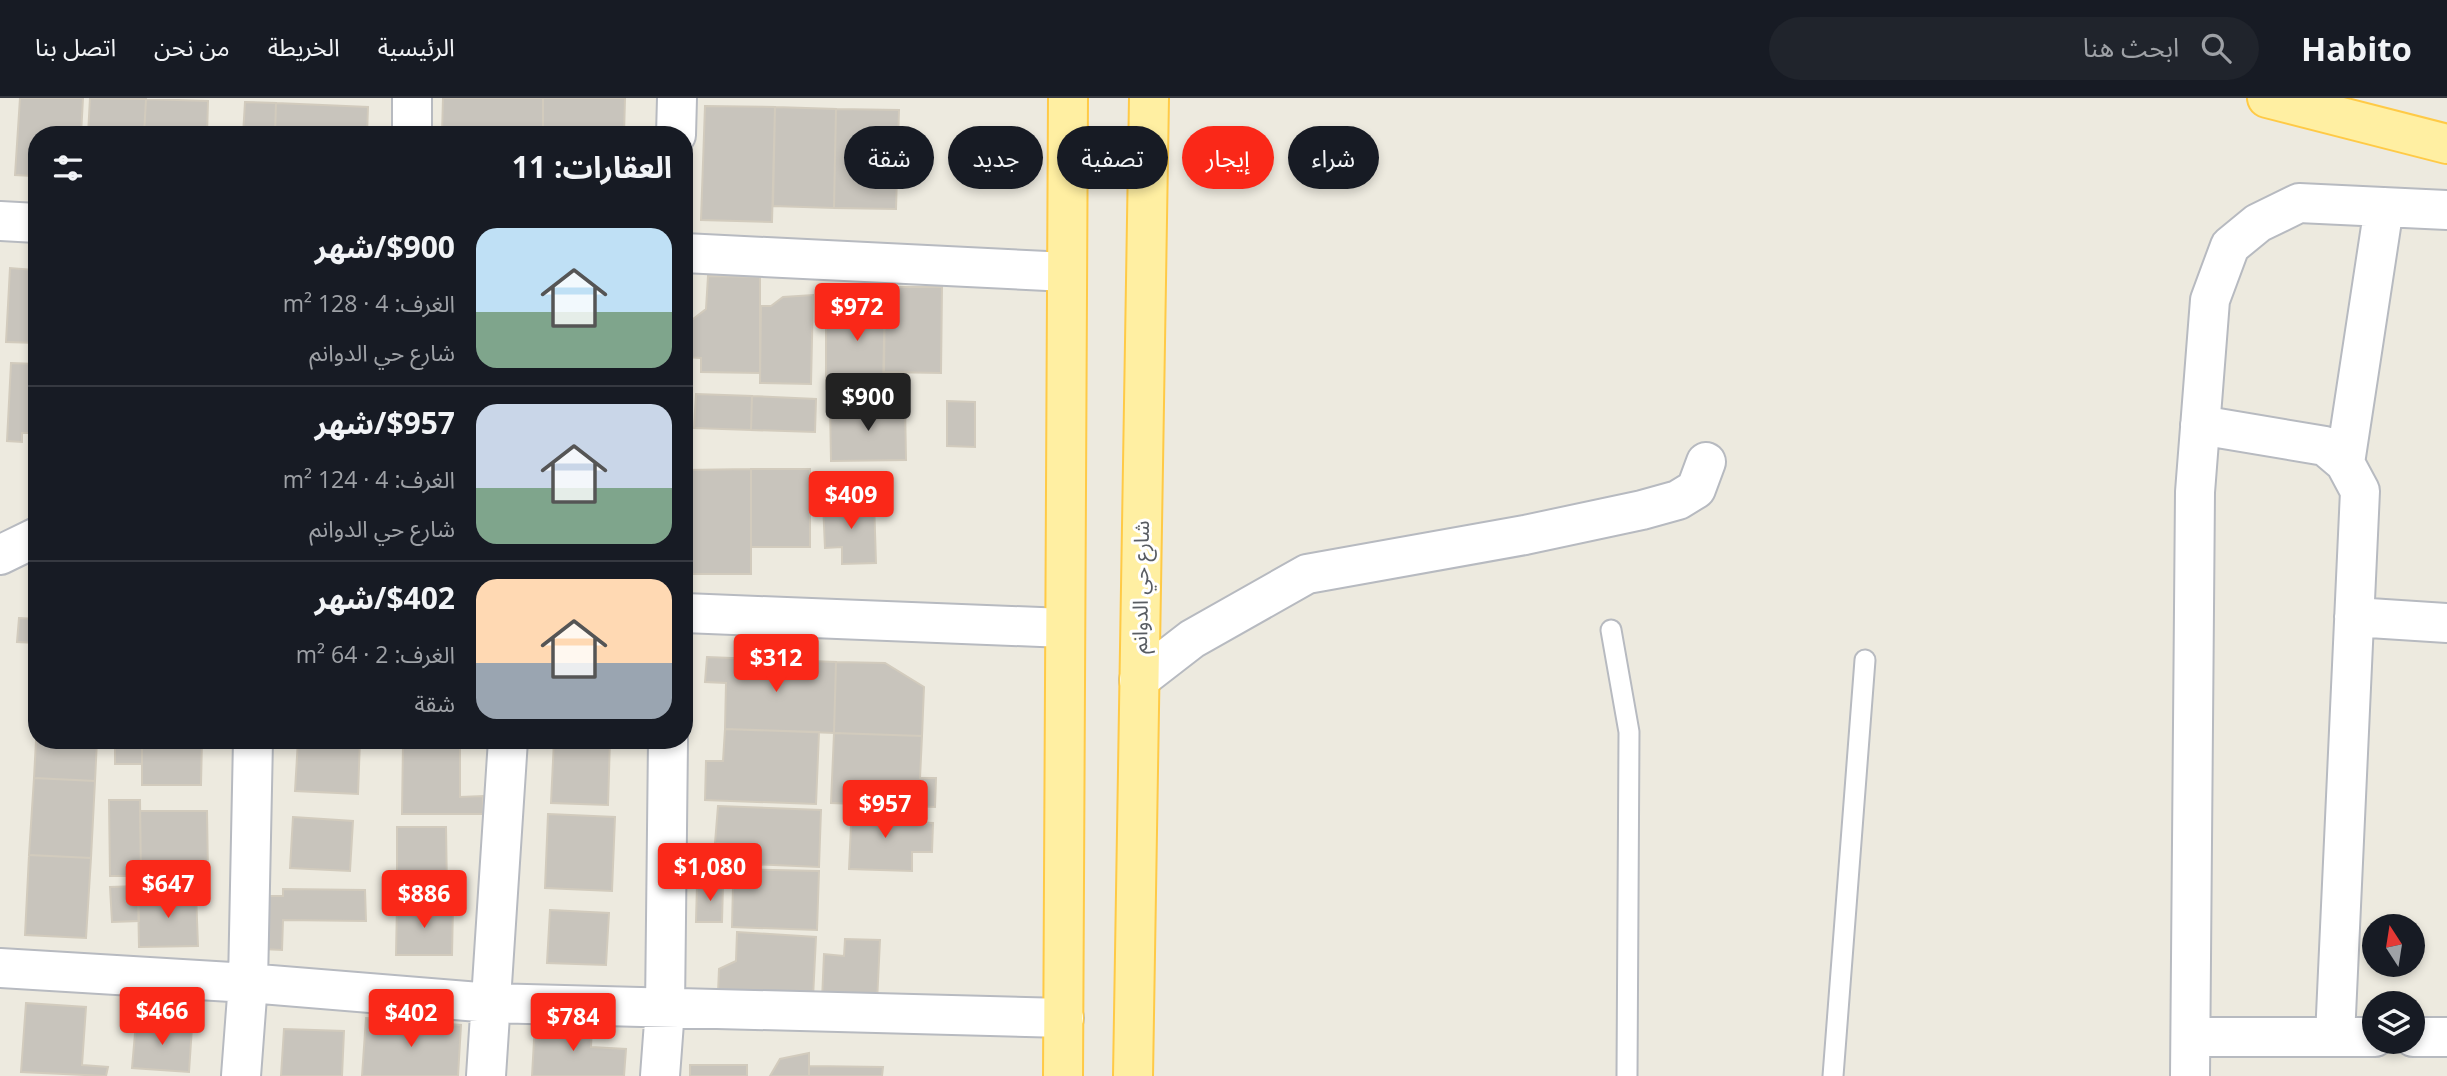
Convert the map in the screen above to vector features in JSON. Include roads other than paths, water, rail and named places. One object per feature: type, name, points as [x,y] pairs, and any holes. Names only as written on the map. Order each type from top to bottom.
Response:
[{"type":"main road","points":[[1063,1076],[1068,98]]},
{"type":"main road","name":"شارع حي الدوانم","points":[[1133,1076],[1149,98]]},
{"type":"main road","points":[[2267,98],[2447,144]]},
{"type":"street","points":[[412,98],[412,126]]},
{"type":"street","points":[[676,126],[677,98]]},
{"type":"street","points":[[2190,1076],[2195,492],[2210,300],[2230,246],[2258,223],[2299,203],[2447,210]]},
{"type":"street","points":[[2345,463],[2384,207]]},
{"type":"street","points":[[0,221],[28,223]]},
{"type":"street","points":[[693,253],[1067,272]]},
{"type":"street","points":[[2200,425],[2325,446],[2345,463],[2360,491],[2335,1037]]},
{"type":"street","points":[[1139,680],[1192,639],[1307,574],[1525,535],[1678,500],[1696,489],[1706,462]]},
{"type":"street","points":[[0,555],[28,541]]},
{"type":"street","points":[[693,613],[1065,628]]},
{"type":"street","points":[[2354,617],[2447,623]]},
{"type":"street","points":[[241,1076],[248,983],[253,749]]},
{"type":"street","points":[[486,1076],[507,749]]},
{"type":"street","points":[[660,1076],[665,1009],[668,749]]},
{"type":"street","points":[[0,968],[248,983],[491,1003],[1063,1018]]},
{"type":"street","points":[[2190,1037],[2362,1037]]},
{"type":"street","points":[[2425,1037],[2447,1037]]},
{"type":"lane","points":[[1611,631],[1629,732],[1627,1076]]},
{"type":"lane","points":[[1833,1076],[1864,660]]}]
